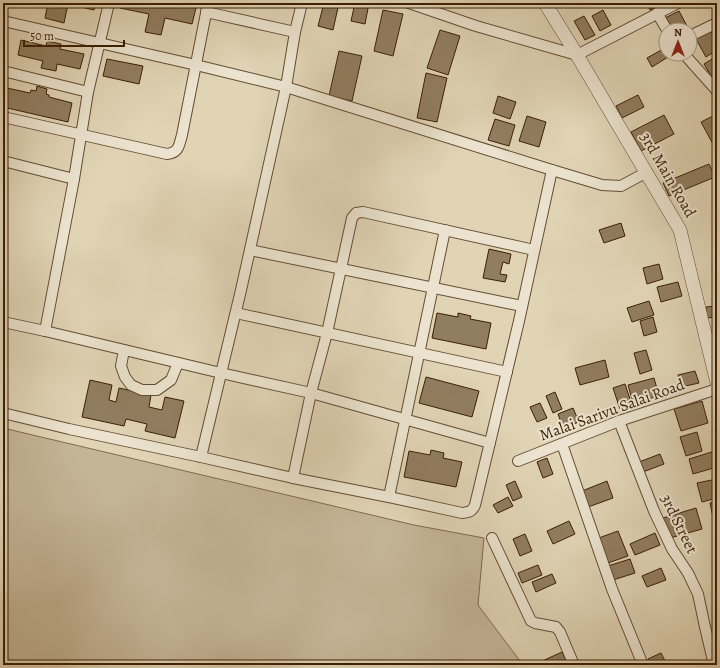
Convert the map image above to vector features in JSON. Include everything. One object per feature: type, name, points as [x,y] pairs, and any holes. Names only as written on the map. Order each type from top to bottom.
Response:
[{"type":"street","points":[[45,331],[74,179],[88,92],[109,3]]},
{"type":"street","points":[[200,457],[236,313],[286,87],[295,32],[302,3]]},
{"type":"street","points":[[409,3],[476,26],[577,55],[678,3]]},
{"type":"street","name":"3rd Main Road","points":[[545,3],[647,172],[680,230],[717,383]]},
{"type":"street","points":[[3,117],[167,154],[172,153],[178,148],[182,135],[206,7],[295,32]]},
{"type":"street","points":[[657,13],[662,22]]},
{"type":"street","points":[[3,21],[286,87],[602,185],[621,186],[647,172]]},
{"type":"street","points":[[698,32],[717,23]]},
{"type":"street","points":[[691,62],[717,91]]},
{"type":"street","points":[[3,71],[88,92]]},
{"type":"street","points":[[3,162],[74,179]]},
{"type":"street","points":[[3,413],[68,429],[293,478],[462,513],[469,512],[475,505],[507,372],[552,170]]},
{"type":"street","points":[[293,478],[311,393],[327,333],[352,218],[356,213],[363,212],[534,250]]},
{"type":"street","points":[[389,497],[445,230]]},
{"type":"street","points":[[250,250],[522,306]]},
{"type":"street","points":[[236,313],[507,372]]},
{"type":"street","points":[[3,322],[311,393],[490,443]]},
{"type":"street","points":[[124,350],[121,366],[125,377],[131,386],[142,390],[158,390],[171,380],[178,363]]},
{"type":"street","name":"Malai Sarivu Salai Road","points":[[518,461],[619,420],[717,389]]},
{"type":"street","name":"3rd Street","points":[[619,420],[654,510],[672,549],[688,573],[698,594],[714,665]]},
{"type":"street","points":[[562,444],[612,589],[643,665]]},
{"type":"street","points":[[492,538],[531,621],[556,627],[560,632],[574,665]]},
{"type":"shaded area","points":[[3,428],[414,525],[484,538],[478,605],[523,665],[3,665]]},
{"type":"building","points":[[48,3],[96,3],[94,10],[68,4],[64,23],[45,18]]},
{"type":"building","points":[[121,3],[197,4],[192,24],[165,18],[161,35],[145,32],[149,14],[120,8]]},
{"type":"building","points":[[237,3],[256,3],[255,7]]},
{"type":"building","points":[[324,3],[339,3],[333,30],[318,26]]},
{"type":"building","points":[[355,3],[369,3],[365,24],[351,21]]},
{"type":"building","points":[[425,3],[436,3],[435,6]]},
{"type":"building","points":[[647,3],[664,3],[664,4],[650,10]]},
{"type":"building","points":[[383,10],[403,14],[393,56],[374,51]]},
{"type":"building","points":[[603,10],[611,25],[600,31],[592,16]]},
{"type":"building","points":[[679,11],[685,22],[667,22],[665,18]]},
{"type":"building","points":[[584,16],[595,35],[585,40],[574,21]]},
{"type":"building","points":[[440,30],[460,36],[448,75],[427,68]]},
{"type":"building","points":[[711,31],[717,42],[717,50],[706,57],[698,43],[698,38]]},
{"type":"building","points":[[21,40],[46,46],[47,41],[61,44],[60,49],[84,54],[80,69],[57,64],[56,71],[41,68],[43,61],[18,55]]},
{"type":"building","points":[[339,51],[362,56],[352,101],[329,96]]},
{"type":"building","points":[[658,52],[658,62],[660,62],[652,67],[647,58]]},
{"type":"building","points":[[717,56],[717,83],[716,84],[704,64]]},
{"type":"building","points":[[107,59],[143,66],[139,84],[103,76]]},
{"type":"building","points":[[426,73],[447,78],[437,122],[417,118]]},
{"type":"building","points":[[37,86],[47,89],[46,94],[49,95],[49,97],[72,103],[68,122],[3,107],[7,88],[30,93],[31,90],[36,91]]},
{"type":"building","points":[[638,95],[644,107],[622,118],[616,106]]},
{"type":"building","points":[[498,96],[516,102],[510,119],[493,113]]},
{"type":"building","points":[[717,114],[717,144],[714,146],[701,122]]},
{"type":"building","points":[[664,115],[674,134],[641,151],[631,132]]},
{"type":"building","points":[[527,116],[546,122],[539,147],[519,141]]},
{"type":"building","points":[[495,119],[515,125],[509,146],[488,140]]},
{"type":"building","points":[[709,164],[715,177],[669,196],[663,183]]},
{"type":"building","points":[[621,223],[625,236],[604,243],[599,230]]},
{"type":"building","points":[[489,249],[511,254],[509,264],[503,262],[500,274],[507,275],[505,282],[483,278]]},
{"type":"building","points":[[659,264],[663,279],[647,284],[643,268]]},
{"type":"building","points":[[717,265],[717,279],[716,280],[712,266]]},
{"type":"building","points":[[678,282],[682,296],[661,302],[657,287]]},
{"type":"building","points":[[649,301],[654,315],[632,322],[627,308]]},
{"type":"building","points":[[717,306],[717,317],[706,318],[706,307]]},
{"type":"building","points":[[437,313],[458,317],[458,313],[471,316],[470,319],[491,323],[486,349],[432,338]]},
{"type":"building","points":[[653,317],[657,332],[644,336],[640,321]]},
{"type":"building","points":[[646,350],[652,370],[640,374],[634,353]]},
{"type":"building","points":[[605,360],[609,377],[580,385],[575,368]]},
{"type":"building","points":[[695,371],[699,383],[681,387],[678,375]]},
{"type":"building","points":[[426,377],[479,391],[472,417],[419,403]]},
{"type":"building","points":[[654,378],[659,396],[633,403],[628,385]]},
{"type":"building","points":[[90,380],[112,385],[109,400],[116,402],[119,388],[151,395],[149,407],[162,410],[165,397],[184,401],[175,438],[145,431],[147,424],[126,419],[124,426],[82,417]]},
{"type":"building","points":[[625,384],[632,405],[620,409],[613,388]]},
{"type":"building","points":[[555,392],[562,409],[553,413],[546,396]]},
{"type":"building","points":[[702,401],[708,423],[681,431],[674,409]]},
{"type":"building","points":[[540,403],[547,418],[537,422],[530,407]]},
{"type":"building","points":[[573,408],[579,422],[563,428],[558,414]]},
{"type":"building","points":[[697,432],[702,451],[686,456],[680,437]]},
{"type":"building","points":[[431,450],[444,453],[443,458],[462,462],[456,487],[404,477],[409,451],[430,455]]},
{"type":"building","points":[[715,451],[717,467],[693,474],[689,459]]},
{"type":"building","points":[[660,454],[664,464],[643,472],[639,462]]},
{"type":"building","points":[[547,458],[553,474],[543,478],[537,462]]},
{"type":"building","points":[[717,479],[717,498],[702,502],[697,483]]},
{"type":"building","points":[[515,481],[522,497],[513,501],[506,485]]},
{"type":"building","points":[[607,481],[613,498],[588,507],[582,491]]},
{"type":"building","points":[[508,497],[513,506],[498,513],[493,505]]},
{"type":"building","points":[[717,502],[717,522],[714,522],[710,503]]},
{"type":"building","points":[[696,508],[702,529],[670,538],[663,518]]},
{"type":"building","points":[[569,521],[575,534],[553,544],[547,531]]},
{"type":"building","points":[[618,531],[628,556],[605,564],[596,539]]},
{"type":"building","points":[[655,533],[660,545],[635,555],[630,544]]},
{"type":"building","points":[[525,534],[532,551],[520,556],[513,539]]},
{"type":"building","points":[[630,559],[635,573],[613,580],[608,566]]},
{"type":"building","points":[[538,565],[542,575],[522,583],[518,573]]},
{"type":"building","points":[[661,568],[666,580],[647,587],[642,576]]},
{"type":"building","points":[[552,574],[556,583],[536,592],[532,582]]},
{"type":"building","points":[[717,628],[717,643],[714,644],[711,630]]},
{"type":"building","points":[[562,652],[568,665],[541,665],[540,662]]},
{"type":"building","points":[[661,653],[667,665],[651,665],[648,659]]}]
